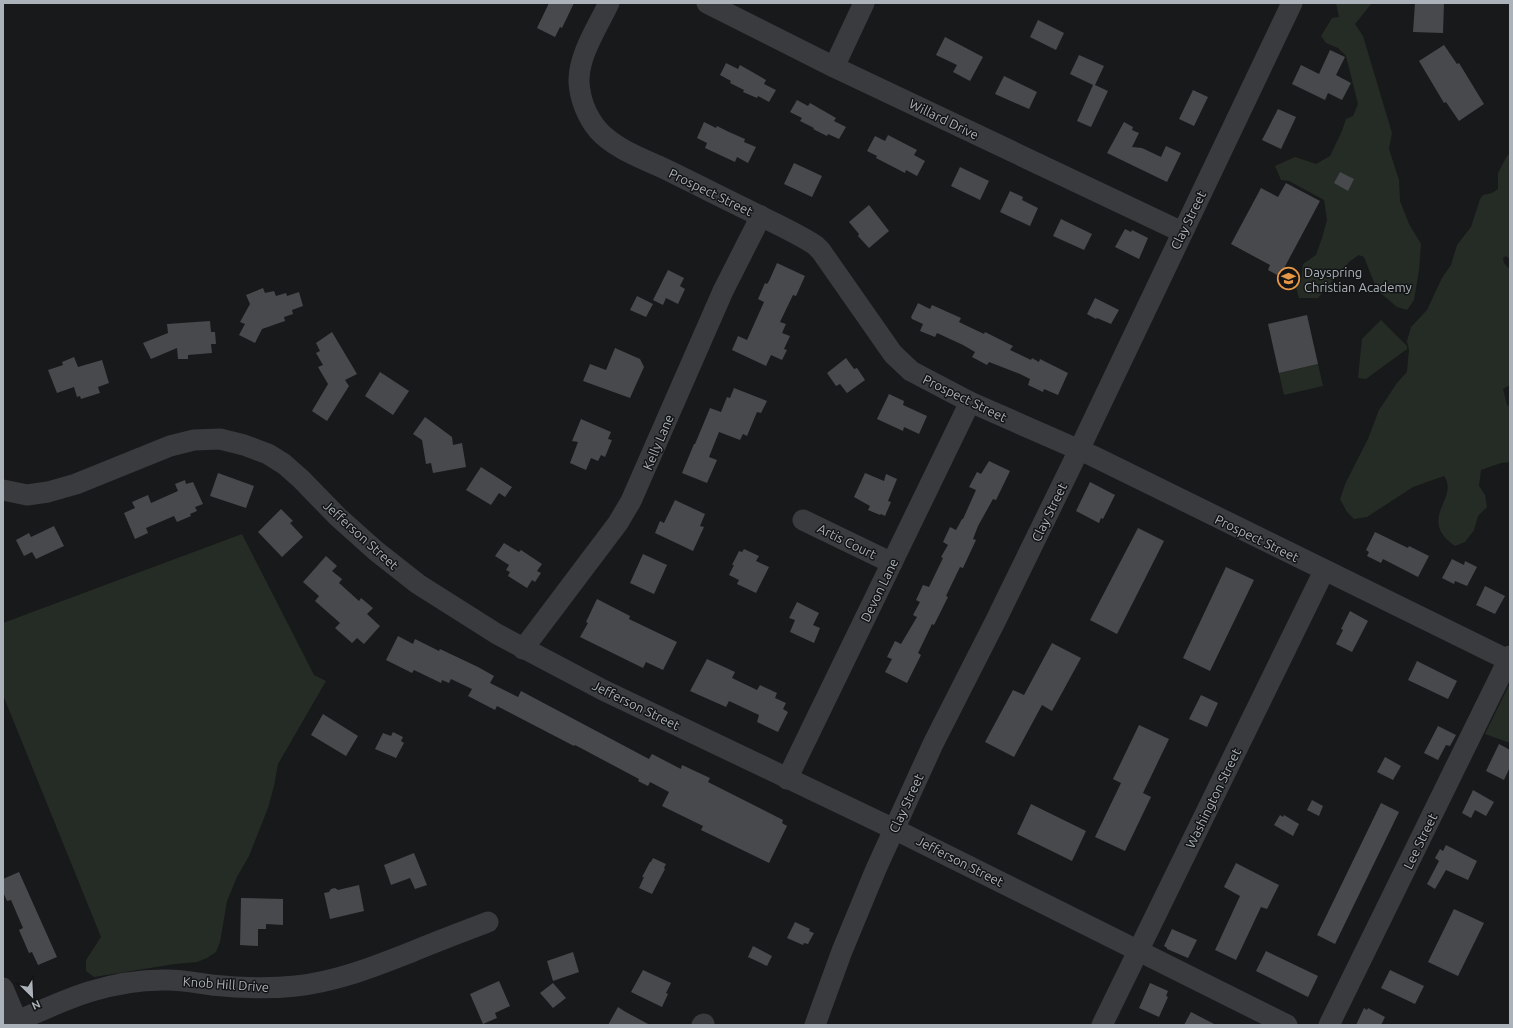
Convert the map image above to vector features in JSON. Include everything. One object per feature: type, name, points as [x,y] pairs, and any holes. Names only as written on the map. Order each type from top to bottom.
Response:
[{"type":"street","name":"Prospect Street","points":[[609,3],[580,67],[579,81],[581,94],[589,118],[598,130],[614,143],[806,239],[821,251],[893,354],[911,371],[970,402],[1079,450],[1324,571],[1509,658]]},
{"type":"street","name":"Willard Drive","points":[[707,3],[834,67],[1182,232]]},
{"type":"street","points":[[834,67],[864,3]]},
{"type":"street","name":"Clay Street","points":[[815,1025],[842,951],[894,829],[933,744],[988,636],[1079,450],[1292,3]]},
{"type":"street","name":"Kelly Lane","points":[[523,649],[618,523],[631,501],[722,291],[761,216]]},
{"type":"street","name":"Devon Lane","points":[[787,779],[970,402]]},
{"type":"street","name":"Jefferson Street","points":[[3,490],[27,494],[48,492],[76,484],[170,446],[194,440],[220,439],[244,445],[268,454],[284,464],[376,551],[418,584],[452,607],[523,649],[787,779],[894,829],[1287,1025]]},
{"type":"street","name":"Artis Court","points":[[803,520],[892,563]]},
{"type":"street","name":"Washington Street","points":[[1102,1025],[1324,571]]},
{"type":"street","name":"Lee Street","points":[[1329,1025],[1509,658]]},
{"type":"street","name":"Knob Hill Drive","points":[[13,1023],[82,994],[107,986],[131,982],[168,980],[241,988],[263,988],[298,986],[324,981],[373,967],[488,922]]},
{"type":"street","points":[[3,988],[13,1023]]},
{"type":"shaded area","points":[[1336,3],[1372,3],[1355,24],[1363,36],[1392,133],[1389,149],[1399,180],[1400,201],[1409,224],[1421,244],[1419,270],[1414,300],[1407,310],[1397,307],[1377,290],[1364,257],[1359,255],[1349,262],[1318,298],[1299,298],[1296,287],[1301,282],[1303,264],[1316,255],[1322,238],[1327,220],[1324,200],[1289,181],[1281,180],[1275,166],[1295,157],[1316,164],[1330,156],[1346,119],[1353,116],[1358,104],[1346,56],[1338,48],[1326,43],[1321,36],[1332,18],[1339,17]]},
{"type":"shaded area","points":[[1510,153],[1510,259],[1506,256],[1503,258],[1504,263],[1510,270],[1510,385],[1503,389],[1507,405],[1510,407],[1510,462],[1501,463],[1481,470],[1479,486],[1485,495],[1487,507],[1478,516],[1474,530],[1465,542],[1455,546],[1444,536],[1439,527],[1441,509],[1447,492],[1447,484],[1444,476],[1413,487],[1367,517],[1354,519],[1347,512],[1340,499],[1346,482],[1368,439],[1379,410],[1397,383],[1407,372],[1409,350],[1407,341],[1411,327],[1427,310],[1442,278],[1451,265],[1457,245],[1471,227],[1480,199],[1483,195],[1492,193],[1498,189],[1498,173]]},
{"type":"shaded area","points":[[1381,320],[1407,346],[1407,349],[1366,379],[1358,378],[1362,339]]},
{"type":"shaded area","points":[[1318,364],[1323,386],[1284,395],[1279,373]]},
{"type":"shaded area","points":[[242,534],[314,675],[326,681],[278,764],[268,808],[249,856],[237,877],[227,901],[220,942],[216,952],[197,962],[94,977],[86,971],[86,960],[101,937],[3,695],[3,623]]},
{"type":"shaded area","points":[[1510,683],[1510,743],[1485,734]]},
{"type":"building","points":[[549,3],[574,3],[562,28],[560,27],[555,37],[537,28]]},
{"type":"building","points":[[1415,3],[1444,3],[1443,33],[1413,32]]},
{"type":"building","points":[[1038,20],[1064,33],[1056,50],[1030,37]]},
{"type":"building","points":[[945,37],[983,57],[970,81],[953,72],[957,65],[936,55]]},
{"type":"building","points":[[1444,45],[1457,64],[1459,63],[1484,104],[1459,121],[1446,102],[1444,103],[1419,61]]},
{"type":"building","points":[[1330,50],[1345,57],[1336,75],[1351,83],[1342,100],[1328,93],[1325,100],[1292,84],[1301,65],[1319,74]]},
{"type":"building","points":[[1079,55],[1104,66],[1095,85],[1108,91],[1091,127],[1077,121],[1093,85],[1070,74]]},
{"type":"building","points":[[726,63],[738,69],[740,65],[766,80],[764,84],[776,90],[769,102],[758,96],[757,98],[743,92],[744,90],[730,83],[731,81],[720,75]]},
{"type":"building","points":[[1004,76],[1037,92],[1029,109],[995,94]]},
{"type":"building","points":[[1193,90],[1208,97],[1194,126],[1179,119]]},
{"type":"building","points":[[797,100],[808,106],[810,103],[836,118],[834,121],[846,127],[839,139],[828,134],[827,136],[813,129],[814,128],[800,121],[802,118],[790,112]]},
{"type":"building","points":[[1278,109],[1296,117],[1281,149],[1262,140]]},
{"type":"building","points":[[704,122],[716,128],[717,126],[745,139],[744,142],[756,147],[748,163],[737,157],[735,162],[705,148],[707,143],[697,138]]},
{"type":"building","points":[[1124,122],[1133,127],[1132,130],[1139,133],[1132,147],[1142,148],[1161,157],[1166,146],[1181,153],[1167,182],[1107,153]]},
{"type":"building","points":[[888,135],[917,150],[914,155],[925,161],[917,176],[906,170],[905,173],[876,158],[877,156],[867,151],[875,136],[885,141]]},
{"type":"building","points":[[794,163],[822,176],[812,197],[784,184]]},
{"type":"building","points":[[960,167],[989,181],[980,200],[951,186]]},
{"type":"building","points":[[1340,172],[1354,179],[1348,191],[1334,183]]},
{"type":"building","points":[[1286,183],[1320,201],[1282,272],[1280,270],[1277,275],[1268,270],[1270,265],[1231,244],[1261,188],[1278,197]]},
{"type":"building","points":[[1010,191],[1023,197],[1022,200],[1038,208],[1030,226],[1000,212]]},
{"type":"building","points":[[869,205],[889,231],[869,248],[858,236],[859,234],[849,222]]},
{"type":"building","points":[[1061,219],[1092,234],[1084,250],[1053,236]]},
{"type":"building","points":[[1125,229],[1131,232],[1132,230],[1148,238],[1139,259],[1115,247]]},
{"type":"building","points":[[777,263],[805,276],[796,296],[793,295],[780,322],[786,324],[782,333],[790,336],[784,349],[787,350],[782,360],[771,355],[766,366],[732,350],[738,336],[747,340],[764,302],[758,299],[765,283],[767,284],[769,281]]},
{"type":"building","points":[[668,270],[684,278],[680,286],[685,289],[678,304],[666,298],[663,305],[653,300]]},
{"type":"building","points":[[263,288],[265,293],[274,291],[276,296],[286,293],[287,296],[299,292],[303,306],[292,310],[293,314],[284,317],[285,321],[262,329],[255,343],[239,335],[245,324],[240,322],[250,304],[246,295]]},
{"type":"building","points":[[637,296],[653,304],[646,317],[630,310]]},
{"type":"building","points":[[1095,298],[1119,310],[1111,324],[1087,314]]},
{"type":"building","points":[[918,303],[930,309],[932,305],[961,318],[959,322],[984,334],[985,332],[1013,346],[1010,350],[1031,360],[1032,358],[1039,362],[1040,359],[1068,373],[1058,395],[1044,389],[1043,392],[1028,385],[1030,379],[1020,374],[989,362],[987,365],[972,357],[975,352],[963,345],[937,333],[935,337],[920,331],[923,324],[912,319],[911,317]]},
{"type":"building","points":[[1307,315],[1318,364],[1279,373],[1268,324]]},
{"type":"building","points":[[210,321],[211,332],[215,332],[216,344],[211,344],[212,353],[188,355],[188,359],[178,359],[177,348],[151,359],[143,343],[168,333],[167,324]]},
{"type":"building","points":[[332,332],[357,374],[345,380],[349,386],[327,421],[312,411],[328,384],[318,367],[323,365],[316,353],[320,351],[316,343]]},
{"type":"building","points":[[615,348],[640,359],[644,367],[630,398],[583,381],[590,364],[606,370]]},
{"type":"building","points":[[74,357],[78,367],[102,360],[109,383],[98,387],[100,393],[81,399],[80,396],[77,397],[74,387],[57,393],[48,370],[63,365],[62,362]]},
{"type":"building","points":[[846,358],[854,369],[857,368],[865,380],[847,393],[840,384],[836,386],[827,373]]},
{"type":"building","points":[[380,372],[409,391],[393,415],[365,396]]},
{"type":"building","points":[[734,388],[767,401],[761,413],[757,412],[747,436],[743,434],[740,440],[719,432],[709,457],[717,460],[707,483],[682,473],[710,408],[721,412],[727,397],[730,398]]},
{"type":"building","points":[[889,394],[904,401],[903,405],[927,416],[919,434],[904,427],[903,431],[877,419]]},
{"type":"building","points":[[425,417],[452,437],[453,445],[462,443],[466,467],[433,473],[431,463],[426,464],[422,440],[413,434]]},
{"type":"building","points":[[581,419],[611,432],[608,439],[612,440],[605,457],[601,455],[598,461],[591,458],[586,470],[570,463],[578,442],[572,441]]},
{"type":"building","points":[[989,461],[1010,471],[996,500],[993,499],[978,526],[973,539],[976,540],[963,568],[960,567],[946,596],[948,597],[934,625],[932,624],[918,653],[921,655],[907,683],[885,672],[892,659],[887,657],[895,641],[901,644],[917,617],[913,615],[920,602],[916,600],[923,585],[929,587],[943,558],[941,557],[948,545],[943,542],[950,527],[956,530],[963,519],[976,490],[969,487],[977,472],[981,474]]},
{"type":"building","points":[[481,467],[512,487],[505,497],[499,493],[491,505],[466,490]]},
{"type":"building","points":[[218,473],[254,486],[246,508],[210,496]]},
{"type":"building","points":[[865,473],[884,481],[886,474],[897,479],[888,501],[891,502],[885,516],[868,510],[870,506],[854,497]]},
{"type":"building","points":[[185,480],[186,484],[193,482],[203,504],[195,507],[197,511],[190,514],[191,516],[177,522],[174,516],[146,528],[148,533],[135,539],[124,513],[135,508],[132,502],[148,495],[151,503],[178,491],[175,484]]},
{"type":"building","points":[[1090,482],[1115,495],[1103,519],[1101,518],[1099,523],[1076,511]]},
{"type":"building","points":[[675,500],[705,514],[700,526],[704,527],[693,551],[655,533],[660,521],[664,523]]},
{"type":"building","points":[[281,509],[293,521],[290,523],[303,537],[282,557],[258,532]]},
{"type":"building","points":[[54,526],[64,546],[36,559],[32,552],[24,556],[16,540],[29,533],[31,537]]},
{"type":"building","points":[[1138,528],[1164,541],[1117,634],[1090,620]]},
{"type":"building","points":[[1375,532],[1408,548],[1409,546],[1429,556],[1418,577],[1383,559],[1381,563],[1367,556],[1369,552],[1366,550]]},
{"type":"building","points":[[504,543],[519,552],[521,550],[542,564],[537,571],[541,573],[535,582],[532,580],[527,588],[508,576],[510,572],[506,570],[509,565],[495,556]]},
{"type":"building","points":[[744,549],[759,556],[756,561],[769,567],[756,593],[737,584],[739,580],[729,575],[739,551],[742,552]]},
{"type":"building","points":[[643,554],[667,565],[654,594],[630,583]]},
{"type":"building","points":[[326,556],[337,566],[332,571],[342,579],[339,583],[359,601],[361,598],[373,608],[367,614],[380,626],[364,644],[357,638],[352,643],[335,628],[340,623],[315,601],[319,596],[303,582]]},
{"type":"building","points":[[1452,559],[1464,565],[1465,561],[1477,567],[1467,586],[1455,581],[1454,584],[1442,578]]},
{"type":"building","points":[[1226,567],[1254,580],[1210,671],[1183,658]]},
{"type":"building","points":[[1485,586],[1505,596],[1495,614],[1476,605]]},
{"type":"building","points":[[597,599],[630,616],[629,619],[677,642],[663,670],[646,662],[643,668],[580,637],[588,623],[586,622]]},
{"type":"building","points":[[797,602],[819,613],[813,625],[820,628],[814,643],[790,632],[795,620],[789,618]]},
{"type":"building","points":[[1350,611],[1368,621],[1352,652],[1336,644],[1343,630],[1341,629]]},
{"type":"building","points":[[398,636],[413,644],[415,639],[439,651],[440,649],[478,667],[494,676],[490,683],[518,697],[521,691],[649,759],[652,754],[681,769],[682,765],[710,778],[708,782],[783,820],[782,823],[787,826],[769,863],[701,830],[703,826],[662,806],[669,792],[650,782],[648,786],[638,781],[639,779],[497,706],[495,710],[468,696],[472,689],[451,679],[449,683],[442,680],[441,683],[414,670],[412,673],[386,660]]},
{"type":"building","points":[[1052,643],[1081,658],[1052,711],[1042,705],[1014,757],[985,742],[1013,690],[1024,695]]},
{"type":"building","points":[[707,659],[735,672],[732,678],[757,690],[760,685],[777,693],[775,698],[786,703],[783,709],[788,712],[778,732],[757,722],[759,715],[729,701],[726,707],[690,691]]},
{"type":"building","points":[[1417,661],[1457,681],[1448,699],[1408,680]]},
{"type":"building","points":[[1201,695],[1218,703],[1207,727],[1189,719]]},
{"type":"building","points":[[323,714],[358,736],[346,756],[311,735]]},
{"type":"building","points":[[1139,725],[1169,739],[1143,793],[1151,797],[1125,851],[1095,837],[1121,783],[1113,779]]},
{"type":"building","points":[[1438,726],[1456,735],[1450,746],[1446,745],[1438,760],[1424,753]]},
{"type":"building","points":[[393,732],[403,737],[401,741],[404,743],[396,758],[375,749],[383,733],[391,736]]},
{"type":"building","points":[[1499,744],[1510,750],[1510,767],[1504,780],[1486,771]]},
{"type":"building","points":[[1385,757],[1401,766],[1393,780],[1377,772]]},
{"type":"building","points":[[1473,790],[1494,802],[1486,816],[1475,810],[1471,818],[1462,813]]},
{"type":"building","points":[[1312,800],[1323,806],[1319,816],[1307,810]]},
{"type":"building","points":[[1381,803],[1399,812],[1335,944],[1317,935]]},
{"type":"building","points":[[1031,804],[1086,831],[1072,861],[1017,834]]},
{"type":"building","points":[[1280,815],[1283,817],[1284,815],[1299,824],[1293,836],[1274,825]]},
{"type":"building","points":[[1446,845],[1477,861],[1468,880],[1446,870],[1435,889],[1427,884],[1439,861],[1435,858],[1440,849],[1443,851]]},
{"type":"building","points":[[414,853],[427,885],[415,889],[410,878],[391,885],[384,865]]},
{"type":"building","points":[[653,858],[666,864],[665,869],[652,894],[639,888],[644,877],[642,877]]},
{"type":"building","points":[[1236,863],[1279,885],[1267,909],[1261,907],[1236,960],[1215,950],[1240,896],[1224,887]]},
{"type":"building","points":[[19,872],[57,957],[38,965],[32,952],[29,953],[19,930],[23,928],[11,900],[7,901],[3,892],[3,879]]},
{"type":"building","points":[[359,885],[364,911],[330,919],[324,893],[335,888],[338,890]]},
{"type":"building","points":[[241,898],[283,899],[283,925],[266,924],[266,929],[258,929],[258,946],[240,945]]},
{"type":"building","points":[[1454,909],[1484,923],[1458,976],[1428,962]]},
{"type":"building","points":[[795,922],[810,929],[809,931],[814,933],[808,944],[804,943],[803,945],[787,938]]},
{"type":"building","points":[[1172,929],[1197,940],[1188,958],[1167,949],[1164,946]]},
{"type":"building","points":[[753,946],[772,956],[767,966],[748,957]]},
{"type":"building","points":[[1266,951],[1318,976],[1308,997],[1256,971]]},
{"type":"building","points":[[573,952],[579,972],[553,981],[547,961]]},
{"type":"building","points":[[643,970],[671,983],[662,1007],[631,992]]},
{"type":"building","points":[[1390,970],[1424,986],[1415,1004],[1381,988]]},
{"type":"building","points":[[499,981],[510,1006],[495,1013],[497,1018],[483,1024],[470,994]]},
{"type":"building","points":[[553,983],[566,998],[553,1008],[540,993]]},
{"type":"building","points":[[1150,983],[1168,991],[1166,996],[1168,997],[1159,1017],[1139,1008]]},
{"type":"building","points":[[618,1007],[624,1011],[650,1025],[608,1025]]},
{"type":"building","points":[[1364,1008],[1367,1010],[1368,1008],[1385,1017],[1381,1025],[1356,1025]]},
{"type":"building","points":[[1191,1012],[1216,1025],[1184,1025]]},
{"type":"place","name":"Dayspring Christian Academy","points":[[1289,279]]}]
